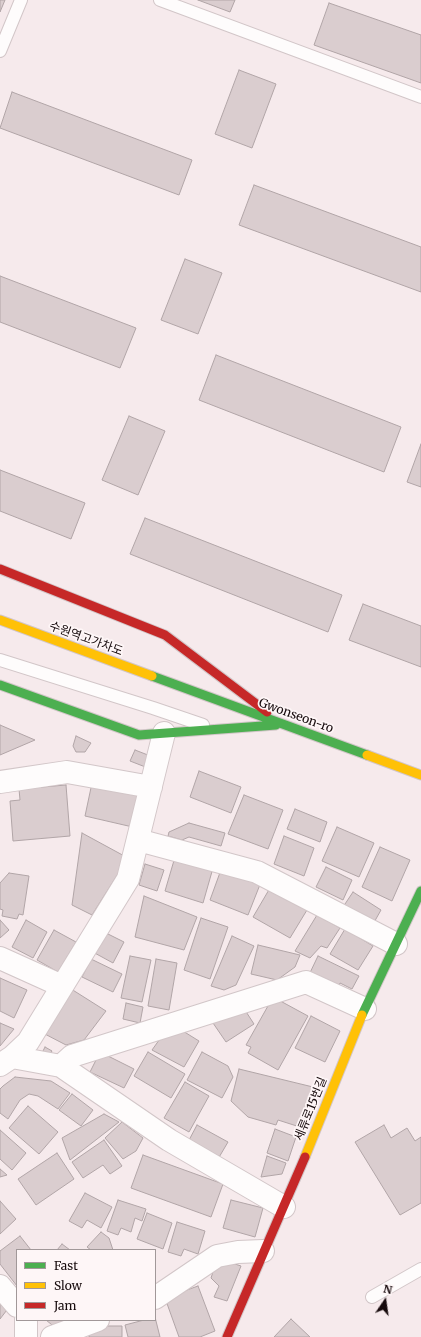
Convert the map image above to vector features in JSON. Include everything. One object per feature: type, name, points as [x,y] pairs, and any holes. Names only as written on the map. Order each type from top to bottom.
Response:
[{"type":"main road","points":[[0,569],[165,634],[284,725]]},
{"type":"main road","name":"수원역고가차도","points":[[0,620],[163,681]]},
{"type":"main road","name":"Gwonseon-ro","points":[[163,681],[421,775]]},
{"type":"main road","points":[[0,685],[139,735],[284,725]]},
{"type":"main road","name":"세류로15번길","points":[[227,1337],[263,1251],[284,1207],[365,1009],[421,891]]},
{"type":"street","points":[[6,1061],[28,1042],[128,879],[164,733]]},
{"type":"street","points":[[0,782],[67,772],[151,786]]},
{"type":"street","points":[[138,840],[257,872],[396,944]]},
{"type":"street","points":[[0,958],[62,986]]},
{"type":"street","points":[[61,1066],[72,1056],[306,982],[365,1009]]},
{"type":"street","points":[[6,1061],[61,1066],[169,1140],[284,1207]]},
{"type":"street","points":[[156,1297],[217,1256],[238,1252],[263,1251]]},
{"type":"street","points":[[0,1286],[16,1305]]},
{"type":"street","points":[[26,1321],[26,1337]]},
{"type":"street","points":[[52,1337],[95,1321]]},
{"type":"lane","points":[[0,51],[21,0]]},
{"type":"lane","points":[[160,0],[421,97]]},
{"type":"lane","points":[[0,660],[153,708],[216,730]]},
{"type":"lane","points":[[372,1297],[421,1269]]},
{"type":"building","points":[[0,0],[5,0],[0,12]]},
{"type":"building","points":[[198,0],[235,0],[230,12]]},
{"type":"building","points":[[329,3],[421,35],[421,83],[314,45]]},
{"type":"building","points":[[239,70],[276,84],[252,148],[215,134]]},
{"type":"building","points":[[12,92],[192,160],[179,195],[0,128]]},
{"type":"building","points":[[254,185],[421,247],[421,292],[239,225]]},
{"type":"building","points":[[185,259],[222,273],[198,334],[161,320]]},
{"type":"building","points":[[0,276],[136,328],[120,368],[0,322]]},
{"type":"building","points":[[216,355],[401,427],[384,472],[199,400]]},
{"type":"building","points":[[129,416],[165,431],[138,495],[102,480]]},
{"type":"building","points":[[421,444],[421,487],[407,482]]},
{"type":"building","points":[[0,470],[85,503],[71,539],[0,511]]},
{"type":"building","points":[[145,518],[342,595],[328,632],[130,554]]},
{"type":"building","points":[[363,604],[421,626],[421,667],[349,640]]},
{"type":"building","points":[[0,725],[35,740],[0,755]]},
{"type":"building","points":[[76,736],[91,743],[85,752],[76,752],[73,746]]},
{"type":"building","points":[[135,750],[153,757],[148,768],[130,761]]},
{"type":"building","points":[[199,771],[241,787],[231,813],[190,797]]},
{"type":"building","points":[[92,783],[144,795],[137,828],[85,816]]},
{"type":"building","points":[[66,785],[70,836],[13,841],[10,801],[20,800],[19,789]]},
{"type":"building","points":[[244,795],[283,810],[268,849],[228,834]]},
{"type":"building","points":[[295,809],[327,822],[320,842],[287,829]]},
{"type":"building","points":[[189,823],[225,833],[221,846],[189,837],[182,840],[168,836],[169,832]]},
{"type":"building","points":[[337,827],[374,843],[359,877],[322,861]]},
{"type":"building","points":[[82,833],[128,858],[92,915],[72,905]]},
{"type":"building","points":[[284,836],[314,848],[304,876],[274,864]]},
{"type":"building","points":[[380,847],[410,860],[392,901],[362,887]]},
{"type":"building","points":[[175,857],[213,868],[203,903],[165,891]]},
{"type":"building","points":[[145,864],[164,870],[157,891],[139,885]]},
{"type":"building","points":[[222,867],[261,882],[248,915],[210,900]]},
{"type":"building","points":[[326,867],[352,880],[343,900],[316,887]]},
{"type":"building","points":[[9,873],[29,876],[23,915],[19,914],[17,919],[2,916],[3,910],[0,909],[0,883]]},
{"type":"building","points":[[270,888],[307,910],[290,938],[253,917]]},
{"type":"building","points":[[353,892],[381,910],[372,926],[343,907]]},
{"type":"building","points":[[144,896],[197,917],[184,950],[135,937]]},
{"type":"building","points":[[317,915],[340,928],[327,948],[321,946],[310,958],[295,951]]},
{"type":"building","points":[[201,918],[228,927],[210,979],[184,970]]},
{"type":"building","points":[[0,920],[9,930],[0,938]]},
{"type":"building","points":[[26,920],[47,932],[33,958],[12,947]]},
{"type":"building","points":[[345,929],[373,946],[358,970],[330,954]]},
{"type":"building","points":[[54,930],[76,942],[58,972],[37,960]]},
{"type":"building","points":[[102,931],[124,942],[113,963],[91,951]]},
{"type":"building","points":[[232,936],[254,946],[236,985],[224,990],[211,986]]},
{"type":"building","points":[[258,945],[300,955],[295,967],[277,980],[251,974]]},
{"type":"building","points":[[130,956],[151,960],[142,1002],[121,998]]},
{"type":"building","points":[[318,956],[359,976],[352,989],[340,983],[336,993],[307,979]]},
{"type":"building","points":[[91,959],[122,974],[113,992],[82,977]]},
{"type":"building","points":[[156,959],[177,963],[169,1010],[148,1006]]},
{"type":"building","points":[[0,978],[27,990],[14,1018],[0,1011]]},
{"type":"building","points":[[68,987],[106,1011],[84,1040],[66,1045],[41,1032]]},
{"type":"building","points":[[273,997],[308,1016],[278,1070],[248,1053],[251,1047],[246,1045]]},
{"type":"building","points":[[126,1003],[143,1007],[140,1023],[123,1019]]},
{"type":"building","points":[[241,1004],[254,1024],[226,1042],[213,1023]]},
{"type":"building","points":[[311,1016],[340,1031],[325,1062],[295,1048]]},
{"type":"building","points":[[0,1023],[14,1029],[0,1046]]},
{"type":"building","points":[[178,1028],[199,1041],[184,1067],[152,1050],[162,1036]]},
{"type":"building","points":[[45,1047],[52,1051],[49,1056],[42,1053]]},
{"type":"building","points":[[100,1052],[134,1069],[124,1088],[90,1072]]},
{"type":"building","points":[[148,1052],[185,1074],[171,1098],[134,1076]]},
{"type":"building","points":[[202,1052],[228,1066],[233,1077],[222,1098],[187,1080]]},
{"type":"building","points":[[239,1069],[313,1087],[303,1128],[278,1120],[276,1125],[248,1117],[231,1101]]},
{"type":"building","points":[[15,1077],[51,1081],[70,1093],[58,1109],[38,1096],[29,1094],[20,1100],[8,1119],[0,1113],[0,1089]]},
{"type":"building","points":[[185,1082],[209,1096],[189,1132],[164,1118]]},
{"type":"building","points":[[72,1094],[93,1110],[81,1126],[59,1110]]},
{"type":"building","points":[[28,1106],[58,1132],[39,1154],[9,1128]]},
{"type":"building","points":[[104,1114],[119,1122],[70,1160],[62,1138]]},
{"type":"building","points":[[122,1122],[143,1138],[136,1151],[123,1159],[105,1138]]},
{"type":"building","points":[[197,1125],[228,1142],[218,1159],[188,1142]]},
{"type":"building","points":[[384,1125],[391,1138],[407,1128],[415,1141],[421,1137],[421,1203],[400,1215],[355,1142]]},
{"type":"building","points":[[275,1129],[296,1137],[288,1161],[267,1153]]},
{"type":"building","points":[[0,1130],[26,1153],[12,1170],[0,1159]]},
{"type":"building","points":[[104,1140],[122,1166],[110,1174],[103,1165],[83,1178],[72,1162]]},
{"type":"building","points":[[57,1153],[74,1179],[36,1205],[18,1179]]},
{"type":"building","points":[[143,1155],[223,1184],[211,1217],[131,1188]]},
{"type":"building","points":[[267,1156],[286,1163],[282,1174],[261,1177]]},
{"type":"building","points":[[0,1169],[7,1175],[0,1177]]},
{"type":"building","points":[[85,1193],[112,1207],[101,1228],[87,1220],[82,1228],[69,1221]]},
{"type":"building","points":[[118,1200],[146,1209],[142,1221],[135,1218],[131,1232],[121,1228],[118,1235],[107,1231]]},
{"type":"building","points":[[231,1200],[263,1208],[255,1237],[223,1228]]},
{"type":"building","points":[[0,1201],[16,1219],[0,1234]]},
{"type":"building","points":[[147,1213],[172,1223],[163,1249],[137,1239]]},
{"type":"building","points":[[177,1222],[205,1231],[198,1254],[184,1249],[181,1256],[168,1252]]},
{"type":"building","points":[[101,1232],[109,1238],[113,1249],[90,1249],[87,1247]]},
{"type":"building","points":[[20,1236],[30,1249],[16,1249],[16,1285],[0,1264],[0,1251]]},
{"type":"building","points":[[62,1244],[69,1249],[58,1249]]},
{"type":"building","points":[[229,1262],[241,1266],[227,1301],[214,1297],[219,1286],[211,1278],[215,1266]]},
{"type":"building","points":[[198,1286],[215,1331],[200,1337],[179,1337],[165,1298]]},
{"type":"building","points":[[0,1293],[13,1302],[0,1319]]},
{"type":"building","points":[[291,1319],[310,1337],[274,1337]]},
{"type":"building","points":[[47,1321],[71,1321],[57,1329]]},
{"type":"building","points":[[140,1321],[156,1321],[160,1337],[128,1337],[125,1325]]},
{"type":"building","points":[[89,1326],[122,1326],[122,1337],[89,1337]]},
{"type":"traffic: fast","points":[[152,676],[367,755]]},
{"type":"traffic: fast","points":[[0,685],[139,735],[276,725]]},
{"type":"traffic: fast","points":[[362,1015],[421,891]]},
{"type":"traffic: slow","points":[[0,620],[152,676]]},
{"type":"traffic: slow","points":[[367,755],[421,775]]},
{"type":"traffic: slow","points":[[305,1157],[362,1015]]},
{"type":"traffic: jam","points":[[0,569],[165,635],[267,712]]},
{"type":"traffic: jam","points":[[227,1337],[305,1157]]}]
